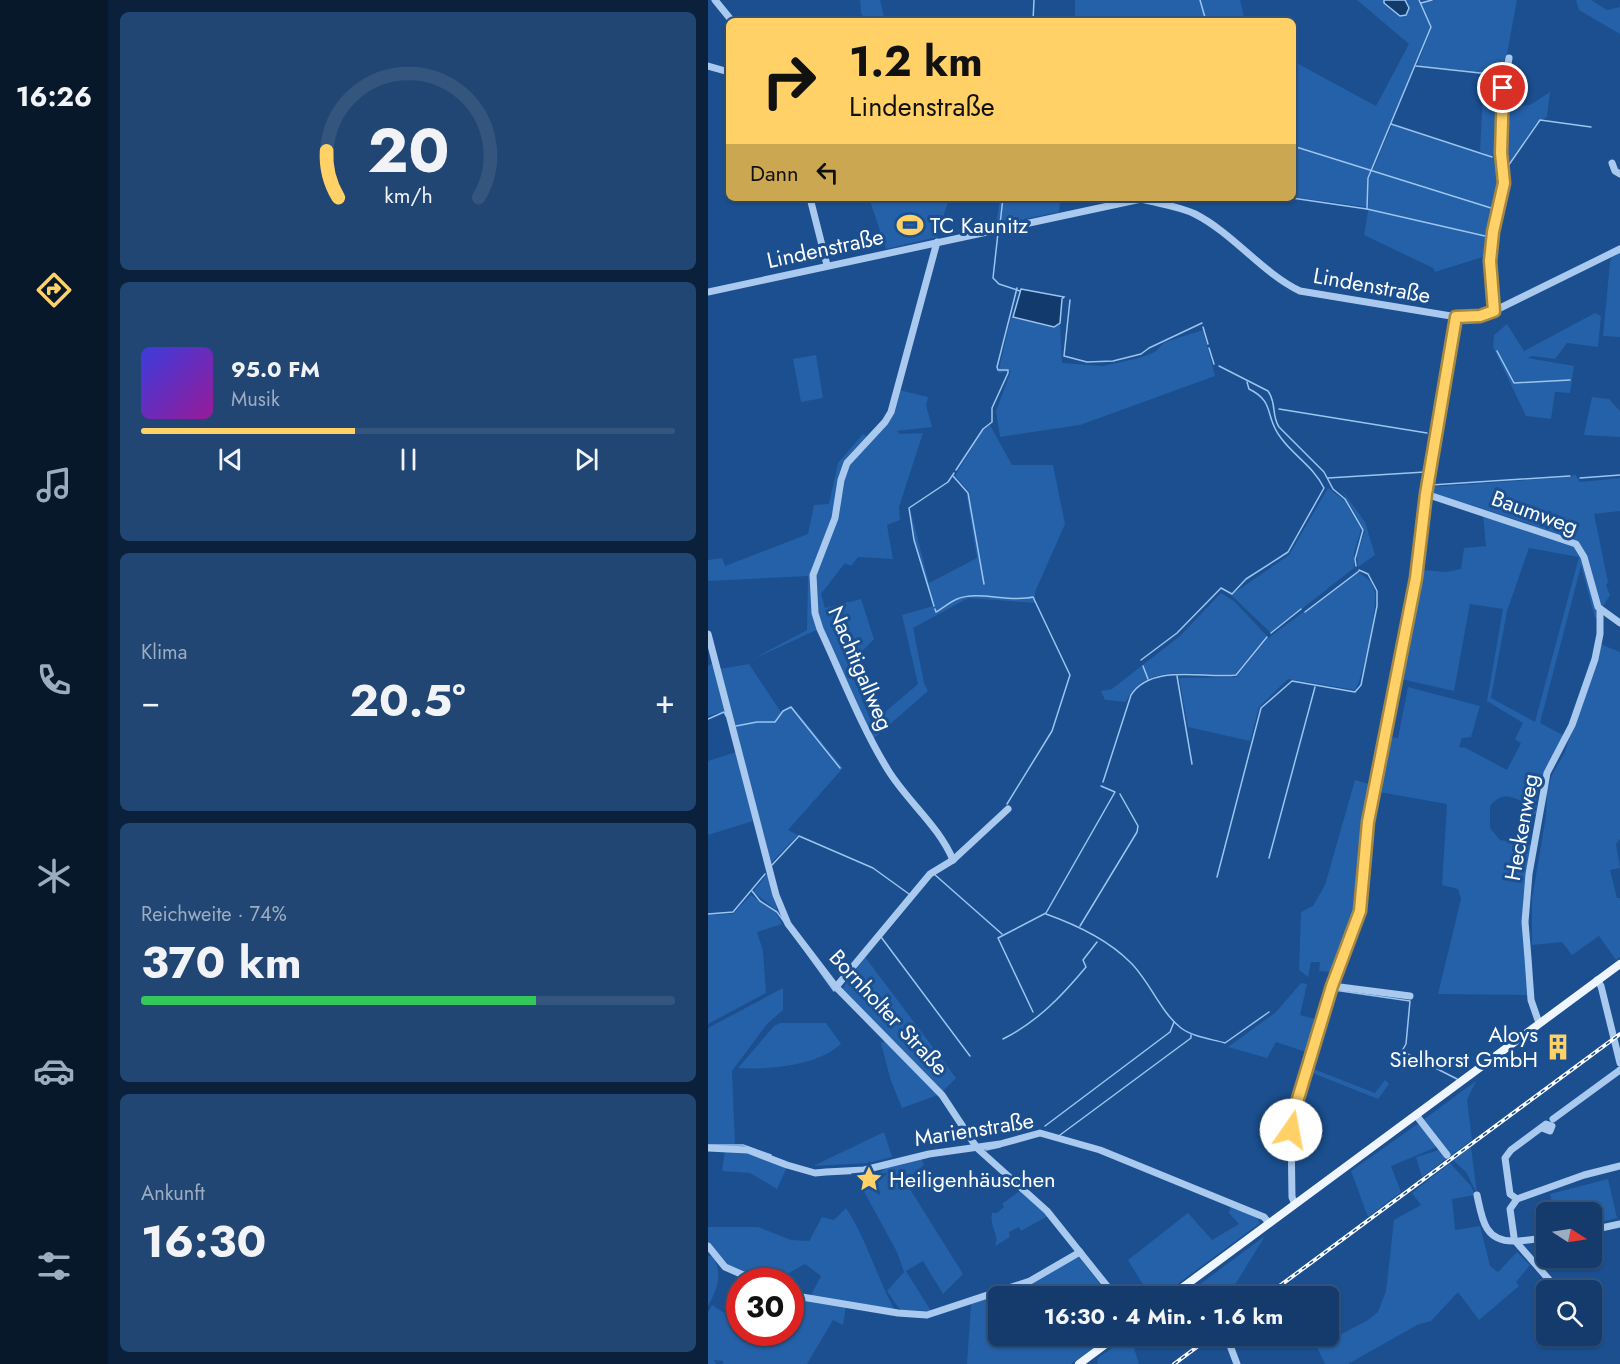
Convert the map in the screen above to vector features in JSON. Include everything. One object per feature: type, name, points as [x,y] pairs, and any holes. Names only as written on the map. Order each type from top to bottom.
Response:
[{"type":"main road","points":[[1185,1286],[1620,964]]},
{"type":"main road","points":[[1079,1364],[1103,1346]]},
{"type":"street","points":[[715,0],[730,18]]},
{"type":"street","points":[[1494,311],[1490,261],[1493,232],[1504,183],[1501,153],[1501,106],[1509,58]]},
{"type":"street","points":[[708,66],[726,71]]},
{"type":"street","points":[[1620,165],[1614,162],[1612,165],[1620,174]]},
{"type":"street","points":[[811,201],[827,265]]},
{"type":"street","name":"Lindenstraße","points":[[708,292],[1136,201]]},
{"type":"street","name":"Lindenstraße","points":[[1145,201],[1195,214],[1219,230],[1279,279],[1300,291],[1456,317],[1480,316],[1494,311],[1620,249]]},
{"type":"street","name":"Nachtigallweg","points":[[937,242],[893,405],[885,422],[847,463],[835,518],[813,576],[815,613],[820,629],[874,747],[890,773],[941,838],[953,860]]},
{"type":"street","points":[[1295,1204],[1292,1197],[1291,1130],[1294,1112],[1332,986],[1360,911],[1368,822],[1416,578],[1426,494],[1456,317]]},
{"type":"street","name":"Baumweg","points":[[1426,494],[1576,544],[1584,557],[1595,600],[1600,609]]},
{"type":"street","points":[[1600,609],[1620,623]]},
{"type":"street","name":"Heckenweg","points":[[1539,1023],[1531,1000],[1525,922],[1529,874],[1546,773],[1572,725],[1592,667],[1599,643],[1600,609]]},
{"type":"street","name":"Bornholter Straße","points":[[708,634],[781,912],[836,987],[942,1095],[976,1148],[1038,1201],[1106,1286]]},
{"type":"street","points":[[836,987],[930,874],[953,860],[1008,809]]},
{"type":"street","points":[[1594,983],[1604,1003],[1620,1064]]},
{"type":"street","points":[[1332,986],[1410,996]]},
{"type":"street","points":[[1553,1119],[1620,1071]]},
{"type":"street","points":[[1416,1114],[1447,1155]]},
{"type":"street","points":[[1517,1199],[1510,1194],[1505,1158],[1510,1150],[1542,1128]]},
{"type":"street","name":"Marienstraße","points":[[708,1148],[748,1150],[815,1173],[864,1170],[901,1160],[976,1148],[1040,1133],[1100,1150],[1264,1216],[1269,1223]]},
{"type":"street","points":[[1550,1280],[1516,1240],[1510,1209],[1517,1199],[1584,1174],[1620,1166]]},
{"type":"street","points":[[1477,1195],[1486,1230],[1498,1239],[1536,1239]]},
{"type":"street","points":[[1602,1228],[1620,1224]]},
{"type":"street","points":[[708,1246],[727,1268]]},
{"type":"street","points":[[804,1297],[897,1313],[927,1315],[1030,1281],[1080,1252]]},
{"type":"street","points":[[1230,1346],[1237,1364]]},
{"type":"shaded area","points":[[860,0],[880,0],[884,18],[864,18],[861,13]]},
{"type":"shaded area","points":[[1075,0],[1240,0],[1244,18],[1075,18]]},
{"type":"shaded area","points":[[1357,0],[1384,0],[1384,3],[1409,8],[1405,0],[1418,0],[1430,27],[1368,177],[1367,207],[1296,197],[1296,63],[1376,106],[1409,44]]},
{"type":"shaded area","points":[[1384,0],[1405,0],[1409,8],[1406,15],[1400,16],[1384,3]]},
{"type":"shaded area","points":[[1434,0],[1517,0],[1500,92],[1498,165],[1502,180],[1489,255],[1435,272],[1433,268],[1364,235],[1368,211],[1369,179],[1392,125],[1493,158],[1480,151],[1484,76],[1490,74],[1420,66],[1418,63],[1431,29],[1420,4]]},
{"type":"shaded area","points":[[1576,0],[1591,0],[1607,10],[1620,7],[1620,34],[1579,10]]},
{"type":"shaded area","points":[[1550,92],[1547,117],[1537,122],[1505,169],[1503,107],[1530,105]]},
{"type":"shaded area","name":"TC Kaunitz","points":[[870,201],[948,201],[937,237],[886,249]]},
{"type":"shaded area","points":[[1000,201],[1060,201],[1059,212],[996,225]]},
{"type":"shaded area","points":[[1620,252],[1620,337],[1603,336],[1610,262],[1612,256]]},
{"type":"shaded area","points":[[1021,289],[1064,297],[1060,323],[1054,327],[1013,317]]},
{"type":"shaded area","points":[[1595,313],[1601,316],[1598,347],[1567,343],[1555,359],[1532,356],[1528,358],[1574,366],[1570,393],[1555,392],[1551,419],[1526,416],[1493,347],[1494,335],[1507,324],[1524,351]]},
{"type":"shaded area","points":[[1011,317],[1054,327],[1060,323],[1062,363],[1103,366],[1139,358],[1155,352],[1165,342],[1203,330],[1215,376],[1080,425],[1000,437],[996,411],[1011,371],[998,373]]},
{"type":"shaded area","points":[[816,355],[823,398],[801,402],[793,359]]},
{"type":"shaded area","points":[[899,390],[928,397],[926,405],[932,427],[897,431],[900,434],[923,433],[899,507],[900,520],[887,525],[893,559],[858,557],[851,566],[845,563],[821,594],[825,608],[861,599],[874,639],[848,666],[872,723],[918,684],[902,615],[933,606],[913,539],[910,509],[929,583],[977,558],[967,497],[970,493],[955,476],[983,430],[990,425],[1012,465],[1053,465],[1065,524],[1035,592],[1035,603],[968,598],[913,628],[924,683],[928,691],[873,739],[821,628],[751,660],[807,630],[808,576],[708,581],[708,560],[722,558],[725,566],[808,534],[814,505],[829,504],[838,463],[863,434],[871,439],[887,422]]},
{"type":"shaded area","points":[[1592,397],[1609,399],[1620,411],[1620,437],[1584,435]]},
{"type":"shaded area","points":[[1575,474],[1580,482],[1620,478],[1620,511],[1594,514],[1608,582],[1606,585],[1610,595],[1602,608],[1596,607],[1598,617],[1595,618],[1581,566],[1540,723],[1565,736],[1536,792],[1537,815],[1521,810],[1524,802],[1506,796],[1490,806],[1490,828],[1500,840],[1532,845],[1523,899],[1528,995],[1438,994],[1461,899],[1458,889],[1442,885],[1447,804],[1379,792],[1390,737],[1398,738],[1408,687],[1480,706],[1471,737],[1462,738],[1459,747],[1466,748],[1507,770],[1521,743],[1515,739],[1523,723],[1487,701],[1503,609],[1470,604],[1454,691],[1401,679],[1422,570],[1446,572],[1461,569],[1464,548],[1486,546],[1483,514],[1531,530],[1533,525],[1431,492],[1431,487],[1571,477]],"holes":[[[1529,548],[1579,557],[1535,722],[1491,698],[1507,611]]]},
{"type":"shaded area","points":[[1328,488],[1344,500],[1361,529],[1354,553],[1354,568],[1271,633],[1231,595],[1289,555]]},
{"type":"shaded area","points":[[1341,489],[1365,522],[1375,555],[1358,567],[1357,555],[1365,531]]},
{"type":"shaded area","points":[[1357,572],[1371,583],[1375,601],[1372,627],[1355,690],[1288,679],[1259,707],[1250,741],[1188,727],[1179,678],[1236,677],[1267,639]]},
{"type":"shaded area","points":[[1221,593],[1234,601],[1267,636],[1235,674],[1174,673],[1159,675],[1146,680],[1134,689],[1126,702],[1105,700],[1101,691],[1112,689],[1180,636]]},
{"type":"shaded area","points":[[1600,644],[1620,652],[1620,839],[1616,844],[1620,868],[1610,870],[1617,898],[1620,898],[1620,957],[1616,960],[1599,936],[1572,955],[1562,942],[1532,945],[1532,899],[1546,816],[1547,792],[1552,775],[1565,752]]},
{"type":"shaded area","points":[[713,663],[726,711],[708,716],[708,666]]},
{"type":"shaded area","points":[[749,664],[781,712],[792,706],[843,768],[788,830],[798,835],[770,864],[720,669]]},
{"type":"shaded area","points":[[736,752],[753,821],[708,835],[708,761]]},
{"type":"shaded area","points":[[1355,780],[1373,785],[1362,840],[1357,911],[1333,972],[1319,971],[1320,962],[1311,962],[1308,977],[1299,970],[1301,912],[1313,906],[1325,885]]},
{"type":"shaded area","points":[[767,874],[777,910],[753,892]]},
{"type":"shaded area","points":[[751,895],[776,913],[782,924],[757,932],[763,951],[766,993],[708,1024],[708,915],[733,914]]},
{"type":"shaded area","points":[[865,957],[956,1078],[943,1091],[842,989]]},
{"type":"shaded area","points":[[1301,983],[1307,984],[1300,1015],[1319,1020],[1309,1053],[1276,1042],[1267,1058],[1228,1047],[1276,1012]]},
{"type":"shaded area","points":[[783,988],[783,1010],[767,1024],[732,1071],[735,1144],[708,1144],[708,1028]]},
{"type":"shaded area","points":[[780,1023],[826,1023],[841,1044],[806,1062],[778,1067],[738,1068],[774,1026]]},
{"type":"shaded area","points":[[885,1041],[938,1095],[902,1108],[890,1078],[881,1043]]},
{"type":"shaded area","points":[[1311,1068],[1375,1093],[1385,1080],[1389,1084],[1378,1099],[1310,1072]]},
{"type":"shaded area","points":[[1476,1081],[1467,1100],[1472,1140],[1450,1156],[1423,1120]]},
{"type":"shaded area","points":[[1419,1123],[1437,1147],[1391,1166],[1401,1192],[1368,1217],[1351,1171]]},
{"type":"shaded area","points":[[884,1132],[892,1157],[868,1163],[813,1166]]},
{"type":"shaded area","points":[[1471,1147],[1477,1194],[1466,1172],[1453,1160]]},
{"type":"shaded area","points":[[725,1150],[745,1151],[787,1167],[777,1189],[750,1173],[722,1171]]},
{"type":"shaded area","points":[[1439,1150],[1446,1159],[1422,1177],[1416,1157]]},
{"type":"shaded area","points":[[921,1158],[924,1165],[905,1181],[963,1274],[943,1294],[923,1261],[906,1271],[931,1311],[900,1310],[887,1291],[904,1272],[897,1252],[861,1186],[893,1163]]},
{"type":"shaded area","points":[[1450,1163],[1471,1186],[1475,1195],[1452,1199],[1455,1230],[1480,1226],[1490,1266],[1498,1272],[1517,1252],[1530,1265],[1516,1282],[1519,1286],[1479,1320],[1458,1292],[1431,1321],[1417,1325],[1348,1364],[1325,1364],[1317,1347],[1339,1346],[1339,1335],[1378,1312],[1386,1291],[1394,1220],[1421,1205],[1412,1193]]},
{"type":"shaded area","points":[[1608,1179],[1617,1218],[1602,1222],[1602,1202],[1552,1202],[1550,1194]]},
{"type":"shaded area","points":[[1021,1190],[1048,1216],[1021,1231],[1019,1227],[1009,1232],[1010,1237],[995,1246],[992,1213],[997,1213],[1004,1207],[1002,1204]]},
{"type":"shaded area","points":[[1231,1206],[1256,1216],[1260,1223],[1175,1286],[1145,1286],[1142,1283],[1128,1260],[1188,1213],[1212,1240],[1239,1224],[1229,1213]]},
{"type":"shaded area","points":[[846,1208],[860,1232],[894,1309],[810,1297],[821,1276],[805,1264],[798,1268],[732,1268],[718,1256],[708,1241],[708,1227],[758,1227],[791,1240],[809,1241],[822,1217],[834,1220]]},
{"type":"shaded area","points":[[1265,1236],[1234,1286],[1197,1286]]},
{"type":"shaded area","points":[[708,1256],[712,1256],[716,1262],[718,1281],[708,1306]]},
{"type":"shaded area","points":[[1079,1257],[1099,1283],[1099,1286],[1012,1286]]},
{"type":"shaded area","points":[[988,1297],[988,1346],[1097,1346],[1071,1364],[967,1364],[971,1304]]},
{"type":"shaded area","points":[[804,1300],[846,1306],[843,1325],[833,1320],[807,1364],[723,1364],[723,1361],[714,1360],[716,1364],[708,1364],[708,1312],[712,1305],[724,1313],[726,1310],[726,1346],[804,1346]]},
{"type":"shaded area","points":[[1115,1346],[1133,1346],[1139,1364],[1097,1364],[1098,1358]]},
{"type":"waterway","points":[[1033,18],[1034,0]]},
{"type":"waterway","points":[[1200,0],[1205,18]]},
{"type":"waterway","points":[[1367,209],[1368,178],[1431,27],[1419,0]]},
{"type":"waterway","points":[[1421,3],[1432,0]]},
{"type":"waterway","points":[[1416,66],[1489,74]]},
{"type":"waterway","points":[[1506,169],[1540,120],[1591,127]]},
{"type":"waterway","points":[[1391,124],[1492,157]]},
{"type":"waterway","points":[[1296,147],[1491,208]]},
{"type":"waterway","points":[[1296,199],[1367,209],[1485,236]]},
{"type":"waterway","points":[[1000,224],[1003,201]]},
{"type":"waterway","points":[[998,233],[993,278],[999,284],[1020,291]]},
{"type":"waterway","points":[[956,470],[983,429],[992,422],[992,408],[1008,373],[1008,370],[998,370],[997,367],[1017,288]]},
{"type":"waterway","points":[[1070,300],[1064,356],[1087,362],[1113,361],[1141,354],[1202,323]]},
{"type":"waterway","points":[[1203,327],[1208,344]]},
{"type":"waterway","points":[[1209,348],[1214,364]]},
{"type":"waterway","points":[[1497,351],[1514,383],[1570,380]]},
{"type":"waterway","points":[[1425,482],[1445,362]]},
{"type":"waterway","points":[[1219,366],[1268,391],[1279,427],[1324,472],[1333,489],[1345,499],[1363,530],[1355,559],[1356,566]]},
{"type":"waterway","points":[[1141,660],[1177,633],[1221,588],[1232,594],[1246,579],[1288,552],[1324,488],[1315,474],[1281,438],[1267,405],[1263,399],[1249,389],[1247,382]]},
{"type":"waterway","points":[[1279,409],[1427,433]]},
{"type":"waterway","points":[[1328,478],[1425,472]]},
{"type":"waterway","points":[[934,606],[914,540],[909,508],[948,482],[954,473]]},
{"type":"waterway","points":[[1580,478],[1620,475]]},
{"type":"waterway","points":[[953,476],[968,493],[984,584]]},
{"type":"waterway","points":[[1431,485],[1570,476]]},
{"type":"waterway","points":[[1420,576],[1422,565]]},
{"type":"waterway","points":[[1217,877],[1261,708],[1292,681],[1355,692],[1361,685],[1377,606],[1377,591],[1368,574],[1359,570]]},
{"type":"waterway","points":[[1305,612],[1359,571]]},
{"type":"waterway","points":[[935,609],[936,612],[954,600],[965,597],[1014,599],[1033,597],[1070,675],[1052,731],[1007,804]]},
{"type":"waterway","points":[[1400,680],[1414,607]]},
{"type":"waterway","points":[[1271,633],[1301,609]]},
{"type":"waterway","points":[[1103,782],[1131,695],[1140,685],[1152,679],[1179,674],[1236,675],[1267,637]]},
{"type":"waterway","points":[[1143,666],[1148,679]]},
{"type":"waterway","points":[[1177,676],[1192,764]]},
{"type":"waterway","points":[[1269,858],[1315,687]]},
{"type":"waterway","points":[[1383,762],[1399,687]]},
{"type":"waterway","points":[[736,726],[757,722],[775,722],[783,711],[791,707],[840,768]]},
{"type":"waterway","points":[[708,719],[724,712],[726,716]]},
{"type":"waterway","points":[[1033,1012],[998,938],[1046,913],[1115,792],[1101,786]]},
{"type":"waterway","points":[[1080,926],[1137,832],[1138,826],[1120,794]]},
{"type":"waterway","points":[[772,865],[799,836],[873,868],[909,894]]},
{"type":"waterway","points":[[708,914],[733,912],[765,874]]},
{"type":"waterway","points":[[934,874],[1002,934]]},
{"type":"waterway","points":[[752,891],[760,901],[777,912],[834,991]]},
{"type":"waterway","points":[[1046,914],[1069,923],[1112,946],[1137,969],[1174,1022],[1191,1034],[1225,1043],[1269,1012]]},
{"type":"waterway","points":[[1352,942],[1362,915]]},
{"type":"waterway","points":[[881,937],[970,1056]]},
{"type":"waterway","points":[[1003,1039],[1027,1025],[1068,988],[1086,967],[1083,960],[1097,942]]},
{"type":"waterway","points":[[1334,990],[1410,1001],[1406,1044],[1402,1051],[1457,1079]]},
{"type":"waterway","points":[[1045,1126],[1170,1032],[1174,1022]]},
{"type":"waterway","points":[[1060,1135],[1191,1038],[1191,1035]]},
{"type":"waterway","points":[[1295,1125],[1298,1109]]},
{"type":"waterway","points":[[1295,1134],[1295,1148]]},
{"type":"waterway","points":[[708,1145],[743,1145],[771,1155]]},
{"type":"waterway","points":[[986,1150],[1000,1147]]},
{"type":"railway","points":[[1280,1286],[1620,1034]]},
{"type":"railway","points":[[1174,1364],[1198,1346]]},
{"type":"place","name":"TC Kaunitz","points":[[910,225]]},
{"type":"place","name":"Aloys Sielhorst GmbH","points":[[1558,1047]]},
{"type":"place","name":"Heiligenhäuschen","points":[[869,1179]]},
{"type":"route","points":[[1291,1130],[1294,1112],[1332,986],[1358,921],[1368,822],[1420,557],[1426,494],[1456,317],[1480,316],[1494,311],[1490,261],[1493,232],[1504,183],[1500,120],[1503,88]]}]
